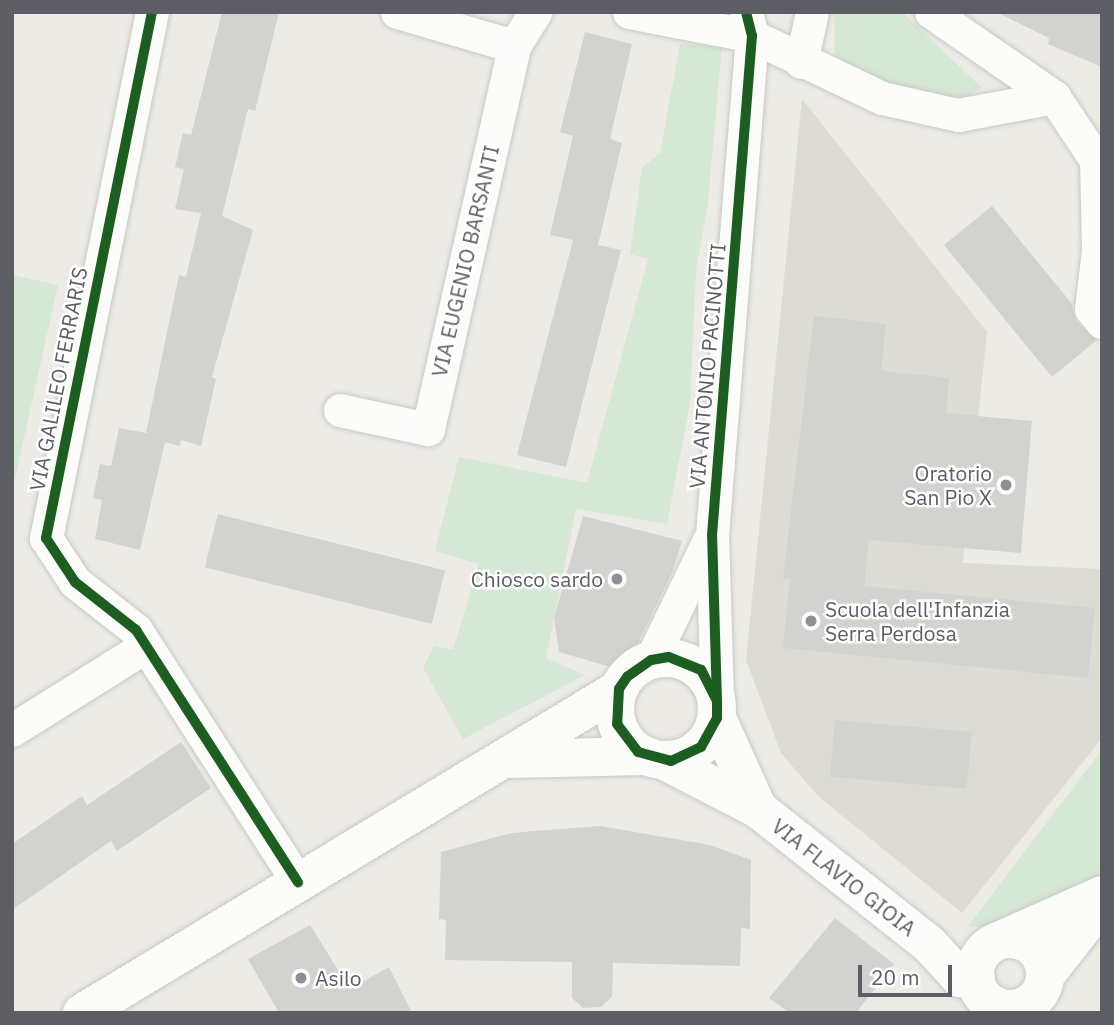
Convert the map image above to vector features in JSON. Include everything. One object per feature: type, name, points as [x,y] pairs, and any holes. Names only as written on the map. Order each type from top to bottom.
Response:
[{"type":"street","name":"VIA GALILEO FERRARIS","points":[[152,12],[46,538],[75,582],[136,631],[298,882]]},
{"type":"street","points":[[397,12],[514,46]]},
{"type":"street","name":"VIA EUGENIO BARSANTI","points":[[340,410],[428,429],[514,46],[536,12]]},
{"type":"street","points":[[629,12],[749,24],[801,62],[882,98],[958,114],[1054,97]]},
{"type":"street","points":[[801,62],[812,12]]},
{"type":"street","points":[[931,12],[1054,97],[1096,160],[1098,251],[1091,309],[1102,323]]},
{"type":"street","name":"VIA ANTONIO PACINOTTI","points":[[717,709],[712,535],[749,24]]},
{"type":"street","name":"VIA ANTONIO PACINOTTI","points":[[651,660],[712,535]]},
{"type":"street","points":[[12,730],[146,646]]},
{"type":"street","points":[[505,759],[655,758],[687,757],[701,747],[717,709],[701,670],[677,659],[651,660],[626,677],[619,689],[617,724],[625,740],[655,758]]},
{"type":"street","points":[[82,1013],[619,689]]},
{"type":"street","name":"VIA FLAVIO GIOIA","points":[[717,709],[758,809]]},
{"type":"street","name":"VIA FLAVIO GIOIA","points":[[655,758],[758,809],[930,944],[976,995]]},
{"type":"street","points":[[1102,895],[1001,940],[979,957],[976,995],[1009,1009],[1033,997],[1102,902]]},
{"type":"street","points":[[1001,940],[1034,947],[1033,997]]},
{"type":"street","name":"VIA FLAVIO GIOIA","points":[[930,944],[1001,940]]},
{"type":"shaded area","points":[[802,99],[987,332],[963,563],[1102,569],[1102,738],[962,913],[819,797],[781,753],[746,660]]},
{"type":"green space","points":[[834,12],[902,12],[982,88],[948,106],[853,79],[835,54]]},
{"type":"green space","points":[[680,44],[722,45],[708,202],[696,271],[690,403],[667,524],[576,509],[546,658],[585,675],[463,739],[423,668],[434,646],[453,650],[479,564],[435,551],[459,457],[587,483],[648,259],[630,254],[642,168],[660,153]]},
{"type":"green space","points":[[12,275],[58,285],[12,492]]},
{"type":"green space","points":[[1102,750],[1102,883],[1008,929],[968,926]]},
{"type":"building","points":[[222,12],[279,12],[255,111],[248,109],[222,216],[253,230],[212,377],[216,379],[201,446],[181,440],[180,446],[165,442],[140,550],[95,539],[102,500],[93,498],[100,464],[111,466],[119,428],[146,433],[179,275],[186,277],[201,213],[175,209],[184,169],[175,167],[183,133],[191,135]]},
{"type":"building","points":[[996,12],[1102,12],[1102,67],[1048,44],[1049,38]]},
{"type":"building","points":[[585,32],[632,44],[610,139],[622,143],[598,245],[621,250],[566,467],[517,455],[573,240],[550,235],[573,136],[560,132]]},
{"type":"building","points":[[992,206],[1072,304],[1076,321],[1097,340],[1052,377],[944,245]]},
{"type":"building","points":[[814,316],[886,324],[881,371],[949,378],[946,413],[1032,421],[1021,553],[869,540],[864,586],[1095,608],[1088,678],[783,648],[790,579],[783,579]]},
{"type":"building","points":[[218,514],[445,571],[432,624],[205,567]]},
{"type":"building","name":"Chiosco sardo","points":[[583,516],[682,541],[672,573],[638,643],[614,668],[559,652],[554,618]]},
{"type":"building","points":[[835,720],[971,732],[967,789],[830,777]]},
{"type":"building","points":[[181,742],[211,788],[117,851],[111,841],[12,910],[12,844],[82,796],[87,805]]},
{"type":"building","points":[[600,826],[710,845],[751,860],[750,929],[741,928],[740,966],[613,963],[612,997],[601,1007],[583,1008],[572,998],[572,962],[445,960],[446,920],[439,919],[441,852],[511,833]]},
{"type":"building","points":[[835,918],[894,964],[856,1013],[790,1013],[769,998]]},
{"type":"building","name":"Asilo","points":[[310,925],[350,989],[389,967],[412,1013],[279,1013],[248,959]]},
{"type":"cycle path","points":[[152,12],[46,538],[75,582],[136,630],[298,882]]},
{"type":"cycle path","points":[[717,701],[701,670],[668,657],[651,660],[627,677],[619,689],[617,724],[638,752],[671,761],[701,747],[717,718],[717,701],[712,535],[752,36],[746,12]]},
{"type":"place","name":"Oratorio San Pio X","points":[[1006,485]]},
{"type":"place","name":"Chiosco sardo","points":[[617,579]]},
{"type":"place","name":"Scuola dell'Infanzia Serra Perdosa","points":[[811,621]]},
{"type":"place","name":"Asilo","points":[[301,978]]}]
